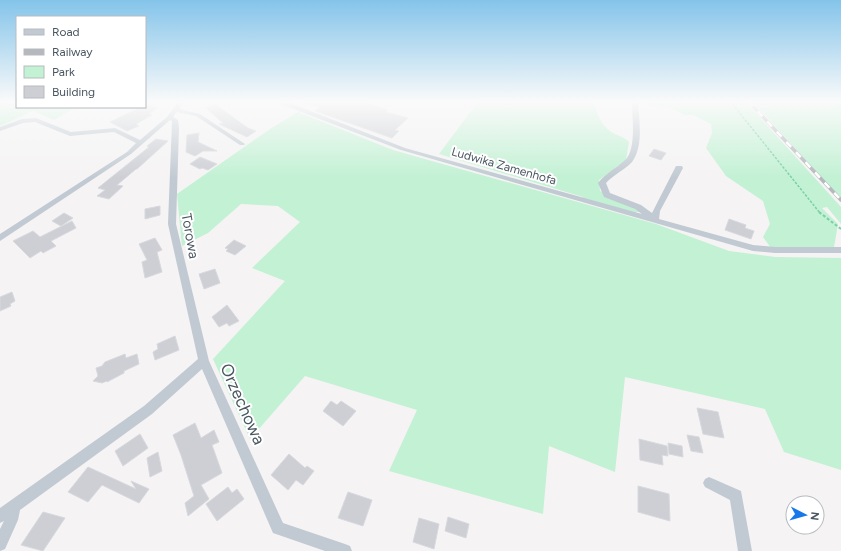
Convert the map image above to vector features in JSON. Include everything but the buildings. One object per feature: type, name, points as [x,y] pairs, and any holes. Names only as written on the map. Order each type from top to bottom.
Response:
[{"type":"street","points":[[52,127],[70,134],[115,130],[142,143]]},
{"type":"street","points":[[0,238],[107,169],[142,143],[160,127]]},
{"type":"street","name":"Torowa","points":[[176,127],[172,224],[204,361]]},
{"type":"street","points":[[216,127],[242,144]]},
{"type":"street","name":"Ludwika Zamenhofa","points":[[345,127],[403,149],[753,248],[775,250],[841,250]]},
{"type":"street","name":"Ludwika Zamenhofa","points":[[636,127],[636,146],[629,161],[610,174],[602,183],[604,190],[608,195],[638,207],[655,220]]},
{"type":"street","points":[[655,220],[656,211],[679,168]]},
{"type":"street","name":"Orzechowa","points":[[0,516],[148,410],[204,361],[278,528],[344,551]]},
{"type":"street","points":[[709,483],[736,496],[745,551]]},
{"type":"street","points":[[0,544],[11,520],[14,505]]},
{"type":"path","points":[[751,127],[820,213],[841,229]]},
{"type":"green space","points":[[274,127],[335,127],[393,150],[656,224],[729,251],[775,257],[841,258],[841,470],[784,452],[765,409],[625,377],[615,472],[549,446],[543,514],[389,471],[417,410],[305,376],[250,439],[213,359],[285,281],[252,268],[300,222],[278,206],[241,204],[208,233],[182,246],[177,194]]},
{"type":"green space","points":[[459,127],[606,127],[613,133],[629,142],[626,160],[599,180],[600,191],[641,212],[634,212],[583,199],[583,197],[439,154]]},
{"type":"green space","points":[[711,127],[768,127],[841,207],[841,224],[827,207],[822,208],[838,224],[834,247],[771,248],[763,237],[770,224],[763,201],[726,176],[706,148],[712,133]]},
{"type":"green space","points":[[775,127],[841,127],[841,199]]},
{"type":"railway","points":[[772,127],[841,200]]}]
